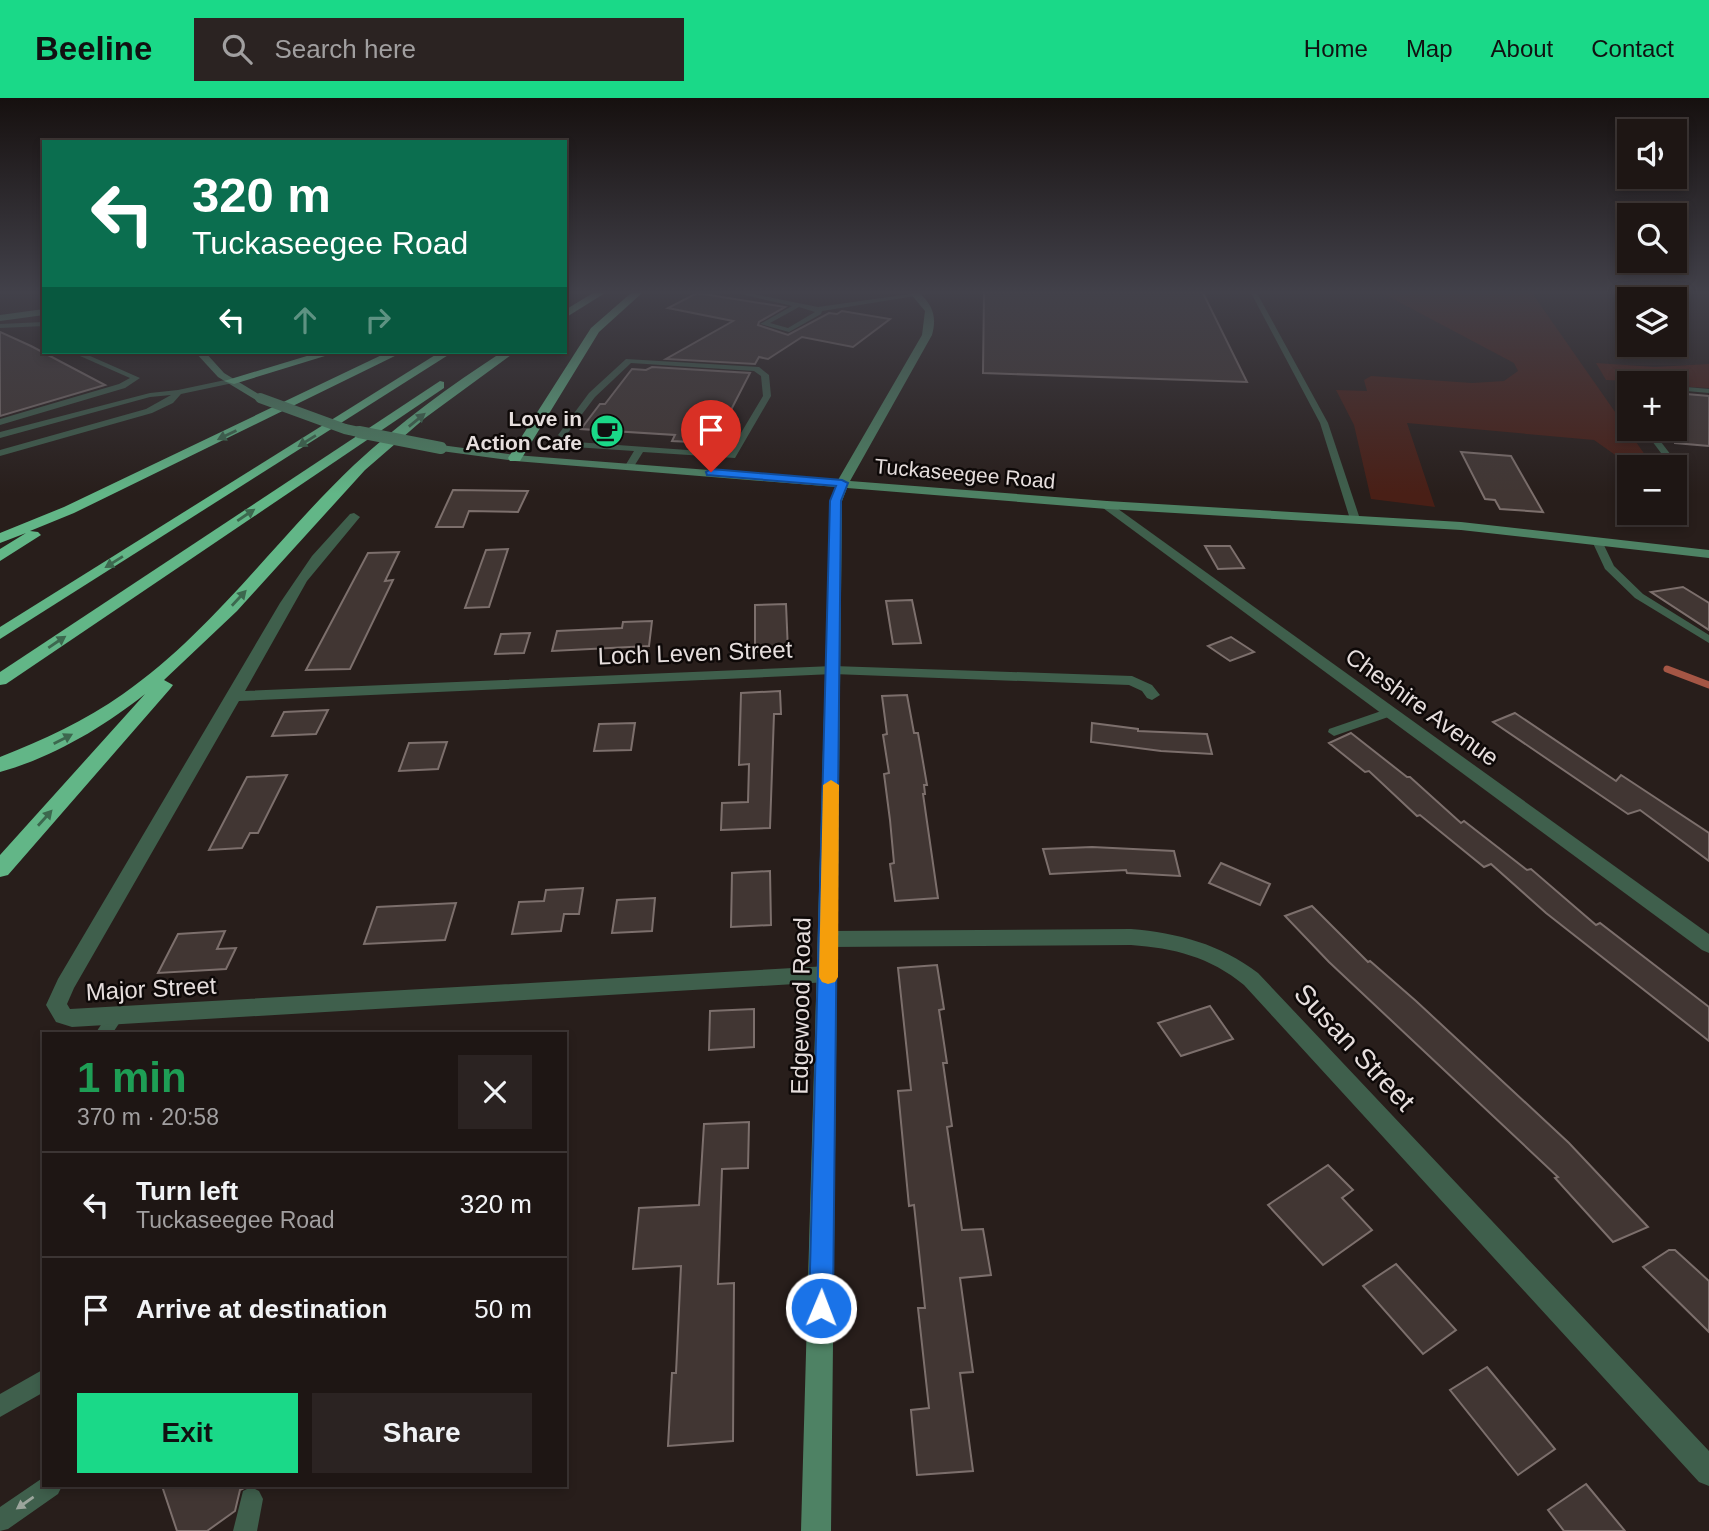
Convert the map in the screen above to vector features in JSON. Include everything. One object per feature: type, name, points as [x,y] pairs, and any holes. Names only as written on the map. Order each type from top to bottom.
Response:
[{"type":"highway","points":[[230,381],[304,360]]},
{"type":"highway","points":[[0,538],[69,510],[381,360]]},
{"type":"highway","points":[[0,634],[435,360]]},
{"type":"highway","points":[[0,680],[480,360]]},
{"type":"highway","points":[[0,765],[54,743],[106,715],[135,695],[195,645],[369,458],[436,404],[498,360]]},
{"type":"highway","points":[[515,457],[576,360]]},
{"type":"highway","points":[[0,556],[69,510]]},
{"type":"highway","points":[[0,869],[187,660],[195,645]]},
{"type":"street","name":"Tuckaseegee Road","points":[[208,360],[230,381],[260,398],[345,429],[441,448],[515,457],[1107,505],[1461,526],[1709,554]]},
{"type":"street","name":"Edgewood Road","points":[[816,1531],[836,501],[842,483],[878,415],[912,360]]},
{"type":"street","name":"Cheshire Avenue","points":[[1107,505],[1709,945]]},
{"type":"street","name":"Major Street","points":[[354,517],[316,556],[291,592],[235,696],[56,1004],[63,1016],[116,1016],[828,974]]},
{"type":"street","name":"Loch Leven Street","points":[[235,696],[833,670],[1132,681],[1147,688],[1152,695]]},
{"type":"street","name":"Susan Street","points":[[829,939],[1162,938],[1193,945],[1218,955],[1251,979],[1709,1472]]},
{"type":"lane","points":[[0,422],[122,386],[136,378],[93,360]]},
{"type":"lane","points":[[1290,360],[1324,423],[1355,519]]},
{"type":"lane","points":[[629,361],[756,369],[765,375],[767,396],[732,456],[640,449],[574,444],[562,435],[575,413],[600,384],[629,361]]},
{"type":"lane","points":[[0,435],[149,395],[178,393],[230,381]]},
{"type":"lane","points":[[1687,389],[1709,391]]},
{"type":"lane","points":[[0,453],[149,411],[170,401],[178,393]]},
{"type":"lane","points":[[1656,441],[1667,455]]},
{"type":"lane","points":[[630,466],[640,449]]},
{"type":"lane","points":[[1597,541],[1609,566],[1639,596],[1709,640]]},
{"type":"lane","points":[[1334,732],[1390,712]]},
{"type":"lane","points":[[104,1032],[116,1016]]},
{"type":"lane","points":[[0,1406],[42,1381]]},
{"type":"lane","points":[[0,1521],[49,1487]]},
{"type":"lane","points":[[245,1531],[251,1499]]},
{"type":"shaded area","points":[[1508,360],[1579,360],[1617,415],[1617,441],[1635,441],[1645,455],[1617,456],[1594,440],[1407,423],[1435,507],[1371,499],[1354,425],[1336,390],[1367,391],[1364,380],[1371,376],[1472,383],[1504,381],[1518,371],[1514,363]]},
{"type":"shaded area","points":[[1596,363],[1655,367],[1709,364],[1709,388],[1687,387],[1687,371],[1617,371],[1617,380],[1606,380]]},
{"type":"building","points":[[0,360],[57,360],[105,385],[0,416]]},
{"type":"building","points":[[682,360],[757,360],[755,364]]},
{"type":"building","points":[[983,360],[1236,360],[1247,382],[983,373]]},
{"type":"building","points":[[652,367],[750,373],[714,443],[672,441],[675,435],[581,429],[632,369],[646,370]]},
{"type":"building","points":[[1687,394],[1709,396],[1709,446],[1675,443],[1687,441]]},
{"type":"building","points":[[1461,452],[1511,456],[1543,512],[1500,509],[1495,500],[1485,499]]},
{"type":"building","points":[[453,490],[528,491],[518,512],[469,511],[463,527],[436,527]]},
{"type":"building","points":[[1205,546],[1230,546],[1244,568],[1218,569]]},
{"type":"building","points":[[508,549],[489,607],[465,608],[486,550]]},
{"type":"building","points":[[399,552],[385,581],[393,580],[350,669],[306,670],[368,553]]},
{"type":"building","points":[[1683,587],[1709,603],[1709,630],[1651,592]]},
{"type":"building","points":[[912,600],[921,643],[893,644],[886,601]]},
{"type":"building","points":[[786,604],[788,651],[755,652],[755,605]]},
{"type":"building","points":[[652,621],[649,646],[552,651],[557,631],[622,628],[623,622]]},
{"type":"building","points":[[530,633],[524,653],[495,654],[501,634]]},
{"type":"building","points":[[1231,637],[1254,652],[1230,661],[1208,646]]},
{"type":"building","points":[[780,691],[781,714],[774,714],[770,828],[721,830],[722,803],[748,802],[749,764],[739,765],[741,693]]},
{"type":"building","points":[[907,695],[914,733],[918,733],[927,785],[924,785],[923,794],[938,898],[895,901],[890,864],[894,863],[884,774],[889,773],[883,735],[887,734],[882,696]]},
{"type":"building","points":[[328,710],[316,734],[272,736],[284,712]]},
{"type":"building","points":[[1515,713],[1616,781],[1621,775],[1709,833],[1709,861],[1640,810],[1628,814],[1493,722]]},
{"type":"building","points":[[635,723],[631,750],[594,751],[599,724]]},
{"type":"building","points":[[1092,723],[1138,731],[1207,734],[1212,754],[1091,742]]},
{"type":"building","points":[[1351,733],[1410,777],[1461,823],[1464,821],[1527,870],[1531,869],[1596,925],[1600,923],[1709,1007],[1709,1041],[1546,913],[1491,864],[1484,867],[1420,815],[1417,816],[1369,771],[1365,772],[1329,743]]},
{"type":"building","points":[[447,742],[438,769],[399,771],[409,743]]},
{"type":"building","points":[[287,775],[258,833],[250,833],[242,848],[209,850],[247,777]]},
{"type":"building","points":[[1092,847],[1174,851],[1180,876],[1127,873],[1126,870],[1050,874],[1043,849]]},
{"type":"building","points":[[1221,863],[1270,884],[1260,905],[1209,883]]},
{"type":"building","points":[[770,871],[771,925],[731,927],[732,873]]},
{"type":"building","points":[[583,888],[579,914],[564,914],[561,931],[512,934],[519,902],[544,901],[546,890]]},
{"type":"building","points":[[655,898],[652,931],[612,933],[617,900]]},
{"type":"building","points":[[456,903],[445,940],[364,944],[377,907]]},
{"type":"building","points":[[1312,906],[1368,962],[1416,1001],[1569,1143],[1648,1227],[1613,1242],[1555,1178],[1558,1177],[1329,962],[1285,916]]},
{"type":"building","points":[[225,931],[217,949],[236,948],[226,969],[158,973],[178,934]]},
{"type":"building","points":[[937,965],[944,1009],[939,1010],[947,1063],[943,1063],[952,1126],[947,1127],[962,1230],[983,1229],[991,1275],[960,1278],[973,1372],[960,1373],[973,1471],[917,1475],[911,1410],[929,1408],[918,1308],[925,1308],[914,1205],[909,1206],[898,1091],[911,1090],[898,968]]},
{"type":"building","points":[[1210,1006],[1233,1039],[1181,1056],[1158,1023]]},
{"type":"building","points":[[754,1009],[754,1047],[709,1050],[710,1011]]},
{"type":"building","points":[[749,1122],[748,1168],[722,1169],[718,1284],[734,1283],[733,1441],[668,1446],[672,1373],[676,1373],[681,1266],[633,1269],[639,1208],[699,1205],[704,1124]]},
{"type":"building","points":[[1328,1165],[1353,1190],[1342,1198],[1372,1230],[1323,1265],[1268,1205]]},
{"type":"building","points":[[1669,1250],[1675,1250],[1709,1281],[1709,1332],[1643,1267]]},
{"type":"building","points":[[1396,1264],[1456,1330],[1423,1354],[1363,1286]]},
{"type":"building","points":[[1487,1367],[1555,1449],[1518,1475],[1450,1390]]},
{"type":"building","points":[[1586,1484],[1625,1531],[1564,1531],[1548,1510]]},
{"type":"building","points":[[162,1487],[246,1487],[240,1490],[235,1511],[207,1531],[177,1531]]},
{"type":"waterway","points":[[1667,669],[1709,685]]},
{"type":"slow traffic","points":[[828,977],[831,785]]},
{"type":"place","name":"Love in Action Cafe","points":[[607,431]]},
{"type":"route","points":[[711,472],[842,483],[836,501],[821,1308]]}]
